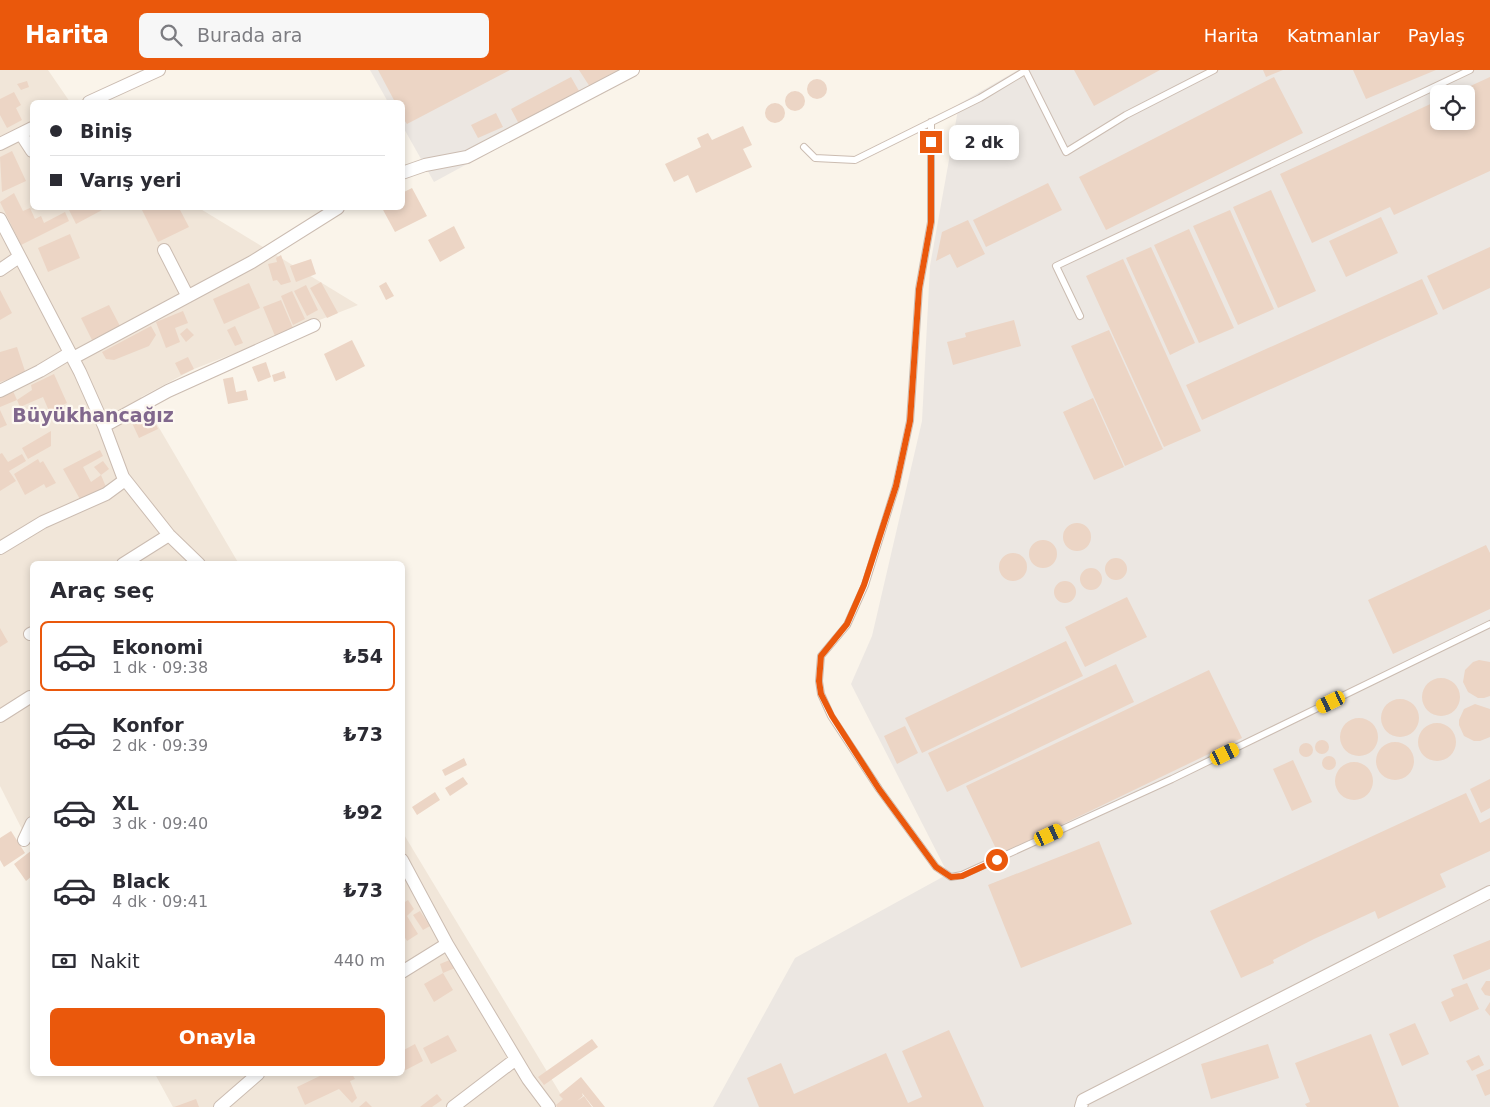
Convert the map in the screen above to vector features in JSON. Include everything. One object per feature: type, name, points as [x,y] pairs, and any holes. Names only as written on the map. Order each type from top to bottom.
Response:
[{"type":"street","points":[[93,100],[158,70]]},
{"type":"street","points":[[405,172],[425,165],[467,157],[633,70]]},
{"type":"street","points":[[0,144],[30,129]]},
{"type":"street","points":[[20,134],[30,148]]},
{"type":"street","points":[[0,391],[252,262],[335,210]]},
{"type":"street","points":[[0,219],[71,355],[104,426],[125,480],[169,535],[196,561]]},
{"type":"street","points":[[164,250],[187,295]]},
{"type":"street","points":[[0,270],[20,257]]},
{"type":"street","points":[[104,426],[168,391],[314,325]]},
{"type":"street","points":[[0,548],[43,522],[106,494],[125,480]]},
{"type":"street","points":[[128,561],[169,535]]},
{"type":"street","points":[[0,716],[30,699]]},
{"type":"street","points":[[24,840],[30,827]]},
{"type":"street","points":[[405,866],[447,944],[516,1059],[549,1107]]},
{"type":"street","points":[[1081,1107],[1083,1100],[1490,892]]},
{"type":"street","points":[[405,970],[447,944]]},
{"type":"street","points":[[453,1107],[516,1059]]},
{"type":"street","points":[[220,1107],[256,1076]]},
{"type":"lane","points":[[804,147],[815,158],[855,160],[980,98],[1025,70],[1066,152],[1126,115],[1214,70]]},
{"type":"lane","points":[[1080,316],[1056,266],[1470,70]]},
{"type":"lane","points":[[931,122],[931,222],[919,289],[910,421],[896,486],[864,585],[847,624],[821,656],[819,681],[821,694],[832,716],[879,789],[936,867],[951,877],[962,876],[1172,779],[1490,624]]},
{"type":"shaded area","points":[[0,70],[48,70],[69,100],[30,100],[30,210],[202,210],[358,305],[194,369],[141,397],[237,561],[30,561],[30,845],[0,786]]},
{"type":"shaded area","points":[[370,70],[640,70],[434,182],[405,131],[405,100],[387,100]]},
{"type":"shaded area","points":[[1018,70],[1490,70],[1490,1107],[713,1107],[795,958],[948,874],[851,684],[872,636],[922,421],[930,266],[959,104]]},
{"type":"shaded area","points":[[405,836],[560,1093],[575,1107],[173,1107],[156,1076],[405,1076]]},
{"type":"building","points":[[378,70],[510,70],[407,124],[405,121],[405,100],[394,100]]},
{"type":"building","points":[[579,70],[619,70],[590,87]]},
{"type":"building","points":[[1074,70],[1160,70],[1094,106]]},
{"type":"building","points":[[1263,70],[1283,70],[1266,77]]},
{"type":"building","points":[[1353,70],[1436,70],[1366,99]]},
{"type":"building","points":[[571,77],[579,91],[519,124],[511,109]]},
{"type":"building","points":[[1274,77],[1303,133],[1106,230],[1079,177]]},
{"type":"building","points":[[1490,77],[1490,171],[1394,215],[1390,207],[1312,243],[1280,174],[1430,104],[1430,130],[1475,130],[1475,85],[1473,85]]},
{"type":"building","points":[[817,79],[824,82],[827,89],[824,96],[817,99],[810,96],[807,89],[810,82]]},
{"type":"building","points":[[27,81],[29,87],[21,90],[17,84]]},
{"type":"building","points":[[795,91],[802,94],[805,101],[802,108],[795,111],[788,108],[785,101],[788,94]]},
{"type":"building","points":[[14,92],[21,105],[16,108],[22,120],[7,128],[0,115],[0,99]]},
{"type":"building","points":[[775,103],[782,106],[785,113],[782,120],[775,123],[768,120],[765,113],[768,106]]},
{"type":"building","points":[[496,113],[503,127],[478,138],[471,125]]},
{"type":"building","points":[[743,126],[752,145],[743,149],[752,167],[696,193],[688,175],[674,182],[665,164],[701,147],[697,138],[708,133],[712,140]]},
{"type":"building","points":[[12,151],[26,181],[2,192],[0,157]]},
{"type":"building","points":[[1048,183],[1062,210],[986,247],[973,220]]},
{"type":"building","points":[[412,188],[427,216],[395,232],[383,210],[405,210],[405,192]]},
{"type":"building","points":[[1271,190],[1316,291],[1278,308],[1233,207]]},
{"type":"building","points":[[14,193],[23,211],[30,208],[35,219],[41,216],[44,223],[65,212],[69,221],[21,245],[0,202]]},
{"type":"building","points":[[69,210],[102,210],[76,224]]},
{"type":"building","points":[[142,210],[180,210],[189,227],[158,242]]},
{"type":"building","points":[[1230,210],[1274,309],[1238,325],[1193,226]]},
{"type":"building","points":[[1381,217],[1398,253],[1346,277],[1329,241]]},
{"type":"building","points":[[968,220],[985,254],[957,268],[950,254],[936,261],[942,232]]},
{"type":"building","points":[[454,226],[465,248],[440,262],[428,240]]},
{"type":"building","points":[[1189,229],[1234,328],[1199,343],[1154,245]]},
{"type":"building","points":[[70,234],[80,258],[48,272],[38,248]]},
{"type":"building","points":[[1151,247],[1195,343],[1170,355],[1126,258]]},
{"type":"building","points":[[1490,247],[1490,288],[1443,310],[1427,276]]},
{"type":"building","points":[[281,255],[291,282],[281,285],[277,280],[273,281],[268,264],[277,262],[276,258]]},
{"type":"building","points":[[311,259],[316,274],[296,282],[290,266]]},
{"type":"building","points":[[1123,259],[1201,431],[1164,447],[1086,276]]},
{"type":"building","points":[[1422,279],[1438,314],[1202,420],[1186,385]]},
{"type":"building","points":[[321,282],[338,313],[327,318],[310,288]]},
{"type":"building","points":[[386,282],[394,296],[386,300],[379,286]]},
{"type":"building","points":[[249,283],[260,308],[224,324],[213,299]]},
{"type":"building","points":[[306,285],[318,310],[307,316],[294,291]]},
{"type":"building","points":[[0,290],[12,313],[0,320]]},
{"type":"building","points":[[292,291],[305,319],[293,325],[281,296]]},
{"type":"building","points":[[281,300],[293,328],[275,336],[263,307]]},
{"type":"building","points":[[109,305],[120,326],[92,340],[81,318]]},
{"type":"building","points":[[183,311],[188,323],[175,328],[180,342],[166,348],[156,322]]},
{"type":"building","points":[[1014,320],[1021,346],[953,365],[947,342],[966,337],[965,333]]},
{"type":"building","points":[[151,326],[156,335],[149,346],[114,360],[106,359],[102,352]]},
{"type":"building","points":[[235,326],[243,343],[235,346],[227,330]]},
{"type":"building","points":[[187,328],[194,335],[186,342],[180,334]]},
{"type":"building","points":[[1109,330],[1163,449],[1125,466],[1071,346]]},
{"type":"building","points":[[352,340],[365,366],[336,381],[324,354]]},
{"type":"building","points":[[17,347],[26,374],[0,382],[0,352]]},
{"type":"building","points":[[188,357],[194,369],[181,375],[175,363]]},
{"type":"building","points":[[266,362],[271,377],[258,382],[252,367]]},
{"type":"building","points":[[284,371],[286,378],[274,382],[272,375]]},
{"type":"building","points":[[54,374],[67,403],[49,411],[43,397],[20,407],[17,400],[32,390],[31,385]]},
{"type":"building","points":[[233,377],[236,392],[246,390],[248,400],[228,404],[223,379]]},
{"type":"building","points":[[13,391],[17,400],[0,407],[0,396]]},
{"type":"building","points":[[1093,398],[1124,467],[1094,480],[1063,412]]},
{"type":"building","points":[[0,410],[7,425],[0,428]]},
{"type":"building","points":[[151,414],[158,429],[139,438],[132,423]]},
{"type":"building","points":[[51,431],[51,446],[28,459],[22,448]]},
{"type":"building","points":[[100,450],[103,456],[83,467],[91,482],[101,475],[106,487],[81,501],[63,469]]},
{"type":"building","points":[[2,453],[8,462],[22,454],[26,461],[9,471],[16,481],[0,491],[0,454]]},
{"type":"building","points":[[38,459],[40,463],[43,461],[56,483],[46,488],[44,484],[25,495],[14,474]]},
{"type":"building","points":[[103,461],[109,469],[101,475],[94,467]]},
{"type":"building","points":[[1077,523],[1087,527],[1091,537],[1087,547],[1077,551],[1067,547],[1063,537],[1067,527]]},
{"type":"building","points":[[1043,540],[1053,544],[1057,554],[1053,564],[1043,568],[1033,564],[1029,554],[1033,544]]},
{"type":"building","points":[[1486,545],[1490,553],[1490,609],[1393,654],[1368,600]]},
{"type":"building","points":[[1013,553],[1023,557],[1027,567],[1023,577],[1013,581],[1003,577],[999,567],[1003,557]]},
{"type":"building","points":[[1116,558],[1126,565],[1127,569],[1120,579],[1116,580],[1106,573],[1105,569],[1112,559]]},
{"type":"building","points":[[1091,568],[1101,575],[1102,579],[1095,589],[1091,590],[1081,583],[1080,579],[1087,569]]},
{"type":"building","points":[[1065,581],[1075,588],[1076,592],[1069,602],[1065,603],[1055,596],[1054,592],[1061,582]]},
{"type":"building","points":[[1127,597],[1147,637],[1085,667],[1065,627]]},
{"type":"building","points":[[0,628],[8,642],[0,647]]},
{"type":"building","points":[[1066,641],[1083,676],[922,753],[905,718]]},
{"type":"building","points":[[1479,660],[1490,662],[1490,696],[1484,698],[1478,698],[1468,692],[1463,682],[1465,670],[1473,662]]},
{"type":"building","points":[[1116,664],[1134,702],[947,792],[928,753]]},
{"type":"building","points":[[1209,670],[1242,738],[999,855],[966,786]]},
{"type":"building","points":[[1441,678],[1454,684],[1460,697],[1454,710],[1441,716],[1428,710],[1422,697],[1428,684]]},
{"type":"building","points":[[1400,699],[1413,705],[1419,718],[1413,731],[1400,737],[1387,731],[1381,718],[1387,705]]},
{"type":"building","points":[[1475,704],[1490,709],[1490,737],[1480,741],[1474,741],[1464,736],[1459,725],[1464,709]]},
{"type":"building","points":[[1359,718],[1372,724],[1378,737],[1372,750],[1359,756],[1346,750],[1340,737],[1346,724]]},
{"type":"building","points":[[1437,723],[1450,729],[1456,742],[1450,755],[1437,761],[1424,755],[1418,742],[1424,729]]},
{"type":"building","points":[[905,726],[918,753],[897,764],[884,736]]},
{"type":"building","points":[[1322,740],[1327,742],[1329,747],[1327,752],[1322,754],[1317,752],[1315,747],[1317,742]]},
{"type":"building","points":[[1395,742],[1408,748],[1414,761],[1408,774],[1395,780],[1382,774],[1376,761],[1382,748]]},
{"type":"building","points":[[1306,743],[1311,745],[1313,750],[1311,755],[1306,757],[1301,755],[1299,750],[1301,745]]},
{"type":"building","points":[[1329,756],[1334,758],[1336,763],[1334,768],[1329,770],[1324,768],[1322,763],[1324,758]]},
{"type":"building","points":[[464,758],[467,765],[445,776],[442,770]]},
{"type":"building","points":[[1293,760],[1312,802],[1292,811],[1273,769]]},
{"type":"building","points":[[1354,762],[1367,768],[1373,781],[1367,794],[1354,800],[1341,794],[1335,781],[1341,768]]},
{"type":"building","points":[[463,777],[468,784],[450,796],[445,788]]},
{"type":"building","points":[[1490,779],[1490,808],[1481,813],[1470,789]]},
{"type":"building","points":[[435,792],[440,800],[417,815],[412,807]]},
{"type":"building","points":[[1466,793],[1480,823],[1490,818],[1490,851],[1440,874],[1446,887],[1378,919],[1375,911],[1314,939],[1273,960],[1274,963],[1241,978],[1210,911]]},
{"type":"building","points":[[11,831],[25,853],[4,867],[0,860],[0,838]]},
{"type":"building","points":[[1099,841],[1132,924],[1021,968],[988,885]]},
{"type":"building","points":[[30,852],[30,878],[26,881],[14,864]]},
{"type":"building","points":[[408,900],[414,909],[407,916],[418,934],[407,941],[405,938],[405,902]]},
{"type":"building","points":[[420,911],[430,926],[423,930],[413,915]]},
{"type":"building","points":[[1490,940],[1490,969],[1463,980],[1453,955]]},
{"type":"building","points":[[452,959],[455,968],[443,973],[440,964]]},
{"type":"building","points":[[443,973],[453,990],[434,1002],[424,984]]},
{"type":"building","points":[[1486,981],[1490,981],[1490,996],[1485,995],[1481,989]]},
{"type":"building","points":[[1467,983],[1479,1009],[1450,1022],[1441,1002],[1454,996],[1451,989]]},
{"type":"building","points":[[1490,1002],[1490,1016],[1485,1010]]},
{"type":"building","points":[[1415,1023],[1429,1054],[1402,1066],[1389,1034]]},
{"type":"building","points":[[949,1030],[984,1107],[759,1107],[747,1078],[781,1063],[794,1094],[886,1053],[908,1103],[922,1097],[902,1051]]},
{"type":"building","points":[[1371,1034],[1399,1107],[1307,1107],[1305,1104],[1310,1102],[1295,1063]]},
{"type":"building","points":[[448,1035],[457,1051],[431,1064],[423,1048]]},
{"type":"building","points":[[592,1039],[598,1047],[544,1085],[538,1077]]},
{"type":"building","points":[[415,1044],[423,1061],[405,1070],[405,1049]]},
{"type":"building","points":[[1268,1044],[1279,1078],[1211,1099],[1201,1064]]},
{"type":"building","points":[[1479,1055],[1484,1065],[1472,1071],[1466,1061]]},
{"type":"building","points":[[1490,1069],[1490,1094],[1485,1096],[1476,1075]]},
{"type":"building","points":[[320,1076],[353,1076],[355,1079],[350,1081],[357,1098],[352,1103],[339,1089],[305,1105],[297,1087]]},
{"type":"building","points":[[581,1077],[605,1107],[593,1107],[582,1093],[583,1096],[577,1101],[584,1096],[592,1107],[557,1107],[556,1105],[563,1099],[559,1095]]},
{"type":"building","points":[[437,1094],[442,1100],[432,1107],[420,1107]]},
{"type":"building","points":[[196,1099],[199,1107],[174,1107]]},
{"type":"building","points":[[366,1101],[372,1107],[359,1107]]},
{"type":"district","name":"Büyükhancağız","points":[[93,415]]},
{"type":"route","points":[[931,142],[931,222],[919,289],[910,421],[896,486],[864,585],[847,624],[821,656],[819,681],[821,694],[832,716],[879,789],[936,867],[951,877],[962,876],[997,860]]}]
